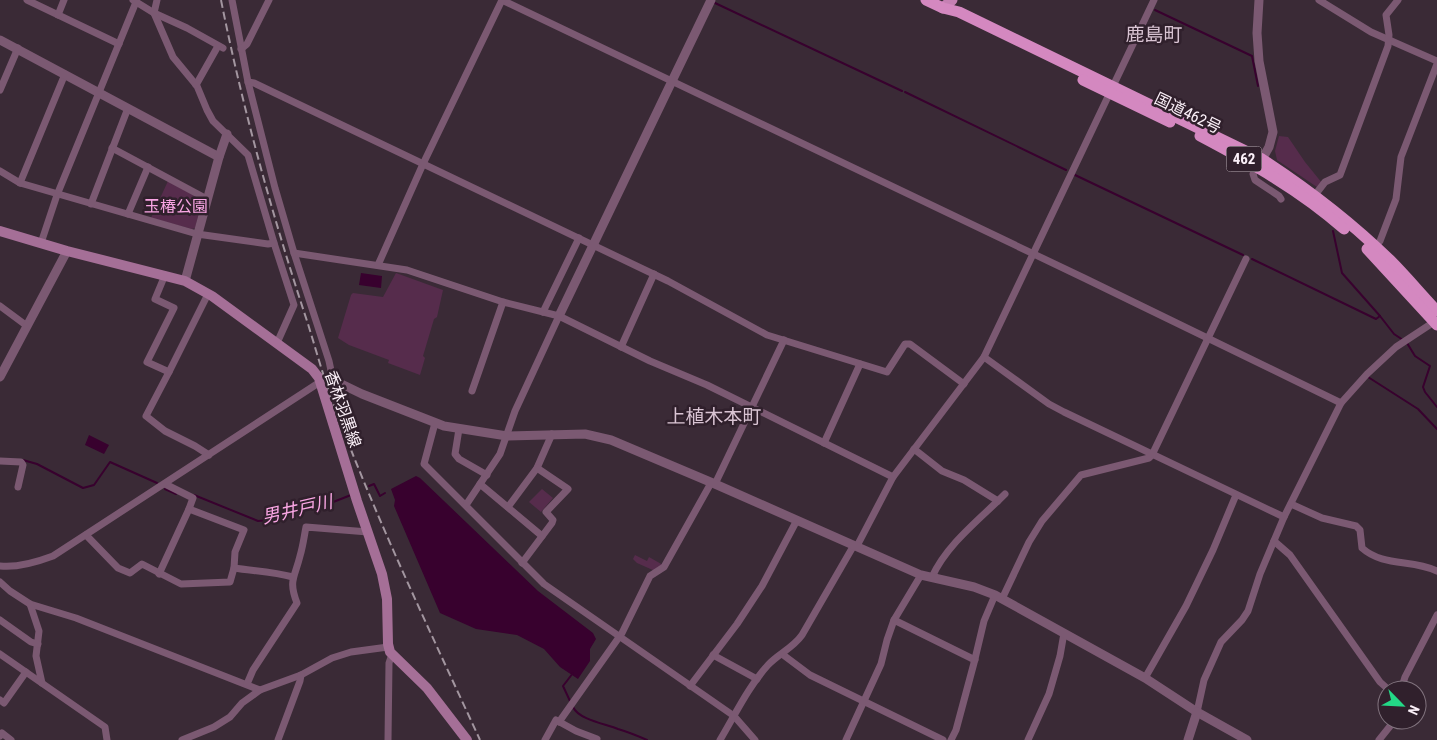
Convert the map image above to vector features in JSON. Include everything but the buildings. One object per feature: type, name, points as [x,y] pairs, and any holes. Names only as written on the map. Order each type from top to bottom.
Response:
[{"type":"highway","name":"国道462号","points":[[926,0],[944,4],[1066,65],[1111,90],[1260,163],[1315,195],[1389,259],[1436,319]]},
{"type":"highway","name":"国道462号","points":[[1260,163],[1341,226],[1373,255],[1436,319]]},
{"type":"main road","points":[[944,4],[952,0]]},
{"type":"main road","name":"香林羽黒線","points":[[0,232],[185,281],[208,294],[310,366],[320,380],[382,574],[386,591],[390,650]]},
{"type":"main road","points":[[390,650],[427,688],[467,740]]},
{"type":"street","points":[[27,0],[119,44]]},
{"type":"street","points":[[58,15],[64,0]]},
{"type":"street","points":[[157,0],[154,14],[173,57],[201,92],[210,116],[248,155],[294,305],[278,343]]},
{"type":"street","points":[[232,0],[248,82],[294,253],[329,361],[333,380]]},
{"type":"street","points":[[241,49],[248,44],[269,0]]},
{"type":"street","points":[[378,265],[423,164],[502,0],[1341,403]]},
{"type":"street","points":[[466,505],[500,454],[515,412],[559,316],[711,0]]},
{"type":"street","points":[[720,740],[757,678],[769,664],[796,643],[802,635],[856,546],[893,477],[984,357],[1154,0]]},
{"type":"street","points":[[1259,0],[1257,33],[1259,61],[1273,132],[1270,147],[1254,174],[1255,180],[1280,196],[1281,199]]},
{"type":"street","points":[[1319,0],[1360,26],[1437,63],[1401,158],[1396,198],[1380,241],[1375,247]]},
{"type":"street","points":[[1315,195],[1325,182],[1340,175],[1389,40],[1386,15],[1398,0]]},
{"type":"street","points":[[40,243],[57,195],[119,44],[134,1],[154,14],[187,28],[221,47],[196,85]]},
{"type":"street","points":[[0,40],[219,156]]},
{"type":"street","points":[[0,90],[18,48]]},
{"type":"street","points":[[20,183],[65,74]]},
{"type":"street","points":[[248,82],[254,82],[654,274],[767,335],[887,372],[905,344],[910,344],[964,384]]},
{"type":"street","points":[[91,204],[128,108]]},
{"type":"street","points":[[185,281],[219,156],[227,134]]},
{"type":"street","points":[[112,148],[208,199]]},
{"type":"street","points":[[128,214],[148,167]]},
{"type":"street","points":[[0,171],[20,183],[57,195],[197,234],[268,244],[274,243]]},
{"type":"street","points":[[543,312],[579,238]]},
{"type":"street","points":[[0,376],[66,251]]},
{"type":"street","points":[[294,253],[407,270],[503,302],[559,316],[621,347],[707,385],[893,477]]},
{"type":"street","points":[[951,740],[956,730],[984,621],[1029,542],[1042,521],[1082,475],[1149,458],[1152,455],[1246,259]]},
{"type":"street","points":[[621,347],[654,274]]},
{"type":"street","points":[[165,275],[155,299],[174,308],[147,362],[169,372]]},
{"type":"street","points":[[208,294],[146,416],[165,431],[209,455]]},
{"type":"street","points":[[472,391],[503,302]]},
{"type":"street","points":[[0,317],[3,308],[27,326]]},
{"type":"street","points":[[1188,740],[1204,680],[1221,642],[1248,611],[1260,574],[1284,517],[1341,403],[1367,374],[1396,347],[1436,319]]},
{"type":"street","points":[[559,722],[619,637],[650,576],[664,567],[713,483],[784,340]]},
{"type":"street","points":[[984,357],[1049,404],[1284,517]]},
{"type":"street","points":[[824,443],[860,364]]},
{"type":"street","points":[[0,566],[9,567],[38,562],[53,556],[209,455],[320,380],[333,380],[362,394],[435,423],[459,429],[507,436],[585,434],[611,440],[921,575],[974,586],[998,597],[1145,678],[1197,712],[1247,740]]},
{"type":"street","points":[[435,423],[424,464],[522,563],[544,584],[734,716],[755,740]]},
{"type":"street","points":[[459,429],[456,454],[459,459],[487,475]]},
{"type":"street","points":[[508,507],[536,468],[552,434]]},
{"type":"street","points":[[914,449],[942,471],[964,480],[998,501]]},
{"type":"street","points":[[0,461],[21,462],[23,465],[18,487]]},
{"type":"street","points":[[522,563],[552,523],[553,520],[546,512],[568,490],[536,468]]},
{"type":"street","points":[[159,574],[193,498],[165,484]]},
{"type":"street","points":[[480,484],[542,536]]},
{"type":"street","points":[[932,577],[951,549],[1005,494]]},
{"type":"street","points":[[1145,678],[1186,606],[1213,550],[1236,495]]},
{"type":"street","points":[[1291,504],[1322,518],[1356,526],[1360,530],[1362,548],[1383,560],[1409,563],[1437,571]]},
{"type":"street","points":[[86,535],[118,568],[130,573],[142,564],[181,584],[230,582],[234,568],[235,552],[244,530],[189,509]]},
{"type":"street","points":[[690,686],[737,624],[762,586],[797,520]]},
{"type":"street","points":[[247,684],[254,670],[298,603],[292,589],[293,577],[300,557],[306,527],[368,532]]},
{"type":"street","points":[[1274,541],[1290,555],[1379,680]]},
{"type":"street","points":[[234,568],[266,573],[275,572],[293,577]]},
{"type":"street","points":[[846,740],[881,664],[894,620],[921,575]]},
{"type":"street","points":[[0,582],[30,604],[76,618],[260,690]]},
{"type":"street","points":[[30,604],[39,631],[36,656],[42,683]]},
{"type":"street","points":[[1404,680],[1435,624],[1437,615]]},
{"type":"street","points":[[0,620],[31,642],[38,644]]},
{"type":"street","points":[[894,620],[975,660]]},
{"type":"street","points":[[1028,740],[1049,694],[1060,656],[1064,633]]},
{"type":"street","points":[[182,740],[214,728],[230,717],[242,704],[260,690],[301,675],[332,658],[350,652],[390,650],[388,740]]},
{"type":"street","points":[[0,654],[105,727],[107,740]]},
{"type":"street","points":[[782,654],[810,675],[943,740]]},
{"type":"street","points":[[713,655],[757,678]]},
{"type":"street","points":[[0,700],[4,703],[26,672]]},
{"type":"street","points":[[278,740],[301,675]]},
{"type":"street","points":[[545,740],[556,720],[576,731],[598,739]]},
{"type":"street","points":[[1379,740],[1387,730]]},
{"type":"street","points":[[0,736],[2,733],[11,740]]},
{"type":"green space","points":[[1279,136],[1288,137],[1322,183],[1317,187],[1277,160],[1275,151]]},
{"type":"green space","name":"玉椿公園","points":[[168,181],[200,199],[202,202],[195,228],[192,229],[151,218]]},
{"type":"green space","points":[[396,273],[443,290],[437,317],[434,319],[423,356],[425,358],[420,375],[388,363],[389,360],[349,345],[338,338],[351,295],[353,293],[383,297]]},
{"type":"green space","points":[[542,489],[553,498],[541,512],[529,502]]},
{"type":"green space","points":[[635,555],[647,561],[649,557],[663,565],[655,571],[637,563],[633,559]]},
{"type":"shaded area","points":[[361,273],[382,276],[381,288],[359,285]]},
{"type":"shaded area","points":[[89,435],[109,445],[104,454],[85,445]]},
{"type":"shaded area","points":[[416,476],[538,591],[593,633],[596,639],[590,649],[590,661],[578,679],[560,667],[544,649],[517,635],[476,629],[440,613],[394,506],[395,500],[391,489]]},
{"type":"waterway","points":[[715,3],[902,91]]},
{"type":"waterway","points":[[1155,10],[1252,56],[1258,86]]},
{"type":"waterway","points":[[905,92],[1066,170]]},
{"type":"waterway","points":[[1075,175],[1243,255]]},
{"type":"waterway","points":[[1333,231],[1342,273],[1380,316]]},
{"type":"waterway","points":[[1252,259],[1376,319],[1380,316],[1394,334],[1403,340]]},
{"type":"waterway","points":[[1407,343],[1415,356],[1430,366],[1423,387],[1437,407]]},
{"type":"waterway","points":[[1368,377],[1418,409],[1437,429]]},
{"type":"waterway","name":"男井戸川","points":[[23,460],[37,464],[83,488],[94,485],[110,462],[157,483]]},
{"type":"waterway","name":"男井戸川","points":[[369,486],[374,484],[380,496],[385,493]]},
{"type":"waterway","name":"男井戸川","points":[[165,489],[176,494]]},
{"type":"waterway","name":"男井戸川","points":[[194,495],[258,521],[268,520],[289,509],[318,508],[351,495]]},
{"type":"waterway","name":"男井戸川","points":[[570,701],[563,686],[573,673]]},
{"type":"waterway","name":"男井戸川","points":[[573,707],[581,715],[593,721],[647,740]]},
{"type":"railway","points":[[221,0],[260,164],[332,400],[387,536],[480,740]]},
{"type":"district","name":"鹿島町","points":[[1154,34]]},
{"type":"district","name":"上植木本町","points":[[714,416]]}]
